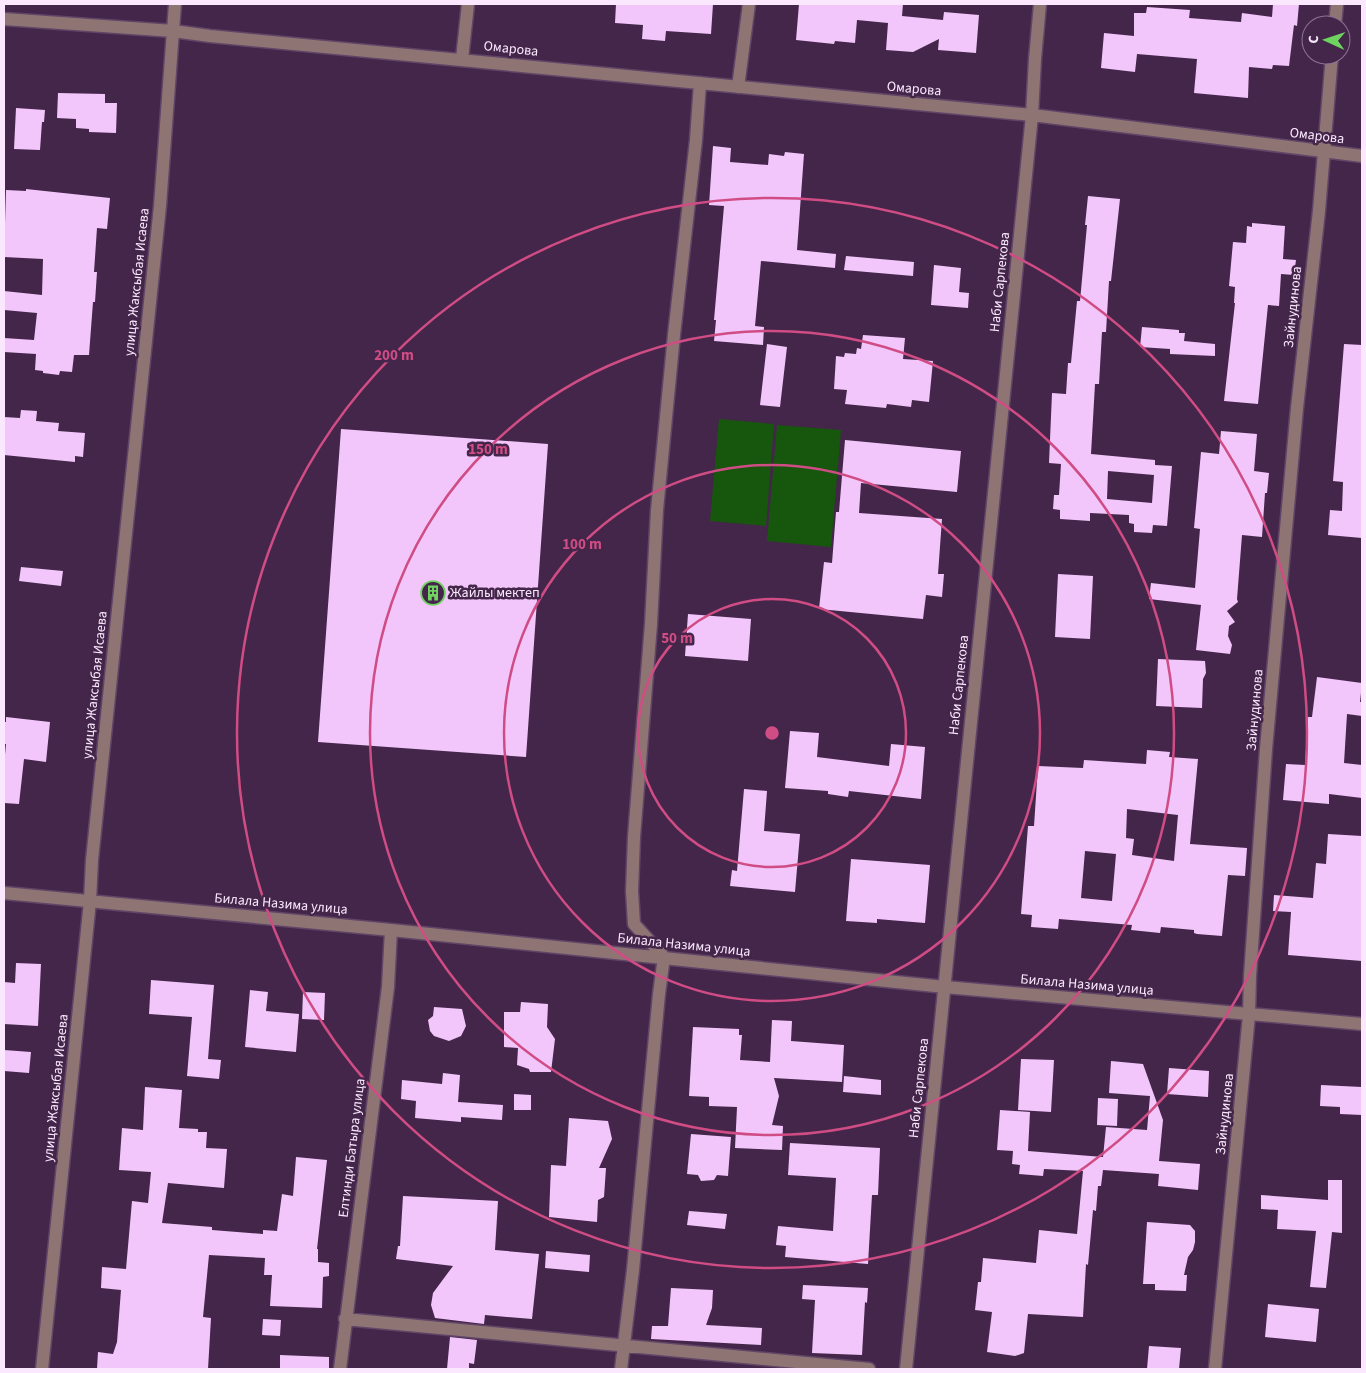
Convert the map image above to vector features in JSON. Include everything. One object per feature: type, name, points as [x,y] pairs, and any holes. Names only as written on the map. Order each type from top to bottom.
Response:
[{"type":"street","name":"улица Жаксыбая Исаева","points":[[42,1369],[90,901],[93,850],[160,206],[175,4]]},
{"type":"street","points":[[462,59],[468,4]]},
{"type":"street","points":[[738,87],[749,4]]},
{"type":"street","name":"Наби Сарпекова","points":[[906,1369],[1032,115],[1040,4]]},
{"type":"street","name":"Омарова","points":[[4,19],[173,31],[1032,115],[1362,156]]},
{"type":"street","name":"Зайнудинова","points":[[1214,1369],[1249,1015],[1266,749],[1297,408],[1319,211],[1331,65]]},
{"type":"street","points":[[622,1369],[664,957],[634,924],[632,891],[634,837],[651,624],[657,510],[696,140],[700,83]]},
{"type":"street","name":"Билала Назима улица","points":[[4,893],[664,957],[945,987],[1362,1024]]},
{"type":"street","name":"Елтинди Батыра улица","points":[[340,1369],[388,987],[391,930]]},
{"type":"street","points":[[345,1319],[869,1369]]},
{"type":"green space","points":[[719,419],[774,424],[766,526],[710,521]]},
{"type":"green space","points":[[777,425],[841,430],[831,547],[767,541]]},
{"type":"building","points":[[616,4],[713,4],[711,34],[666,31],[665,41],[642,39],[643,25],[615,23]]},
{"type":"building","points":[[799,4],[903,4],[902,16],[943,20],[944,12],[979,15],[976,53],[938,50],[939,39],[913,52],[886,50],[888,23],[857,20],[855,43],[835,41],[834,44],[796,40]]},
{"type":"building","points":[[1273,4],[1299,4],[1297,26],[1294,25],[1289,66],[1273,65],[1272,69],[1249,67],[1248,98],[1194,93],[1197,59],[1137,54],[1135,72],[1101,68],[1104,33],[1134,36],[1134,13],[1146,13],[1147,7],[1190,10],[1189,18],[1241,22],[1242,13],[1272,17]]},
{"type":"building","points":[[58,93],[105,94],[105,103],[117,103],[116,133],[89,132],[89,129],[76,128],[76,119],[57,118]]},
{"type":"building","points":[[16,108],[45,110],[40,150],[14,149]]},
{"type":"building","points":[[713,146],[731,148],[730,162],[768,165],[769,154],[784,156],[785,152],[804,154],[797,250],[836,254],[835,268],[761,261],[755,326],[764,327],[763,345],[714,341],[716,320],[714,320],[724,206],[709,205]]},
{"type":"building","points":[[26,189],[110,198],[107,229],[97,228],[94,272],[97,272],[89,355],[74,355],[72,372],[60,371],[59,375],[35,370],[36,354],[4,352],[4,338],[34,340],[37,313],[4,310],[4,291],[42,295],[43,259],[4,257],[6,190],[26,191]]},
{"type":"building","points":[[1088,196],[1120,199],[1111,281],[1109,281],[1106,332],[1102,332],[1099,384],[1095,384],[1091,454],[1155,460],[1155,465],[1172,466],[1167,526],[1153,525],[1152,533],[1134,532],[1134,524],[1129,523],[1129,515],[1090,513],[1090,521],[1060,519],[1060,510],[1053,509],[1054,495],[1059,495],[1061,464],[1049,463],[1052,393],[1066,394],[1068,363],[1071,363],[1077,301],[1080,301],[1087,225],[1085,225]],"holes":[[[1108,471],[1154,475],[1152,503],[1107,499]]]},
{"type":"building","points":[[1252,223],[1285,226],[1283,259],[1296,260],[1294,275],[1281,274],[1279,306],[1268,305],[1258,404],[1224,401],[1235,303],[1235,287],[1229,286],[1233,242],[1246,243],[1247,226],[1252,227]]},
{"type":"building","points":[[846,256],[914,262],[913,276],[844,270]]},
{"type":"building","points":[[934,265],[961,268],[959,292],[969,293],[968,308],[931,305]]},
{"type":"building","points":[[1142,327],[1179,330],[1179,333],[1185,333],[1184,341],[1215,344],[1215,356],[1170,354],[1170,349],[1140,347]]},
{"type":"building","points":[[863,335],[905,338],[903,359],[933,361],[929,402],[912,400],[911,407],[887,404],[886,408],[845,404],[847,390],[834,389],[836,356],[844,357],[845,353],[856,354],[857,348],[861,349]]},
{"type":"building","points":[[767,344],[787,347],[780,407],[760,405]]},
{"type":"building","points":[[1344,344],[1362,345],[1362,538],[1328,535],[1330,510],[1342,511],[1343,482],[1333,481]]},
{"type":"building","points":[[21,410],[37,411],[36,421],[59,423],[58,431],[85,433],[83,457],[75,456],[75,462],[4,455],[4,417],[20,418]]},
{"type":"building","name":"Жайлы мектеп","points":[[341,429],[548,444],[526,757],[318,742]]},
{"type":"building","points":[[1221,431],[1257,434],[1254,471],[1269,473],[1267,493],[1265,493],[1262,537],[1242,535],[1238,602],[1227,611],[1235,622],[1229,626],[1228,636],[1232,645],[1230,654],[1196,650],[1201,605],[1149,599],[1151,583],[1195,588],[1200,529],[1194,528],[1201,452],[1219,454]]},
{"type":"building","points":[[845,440],[961,451],[957,492],[861,483],[859,513],[942,519],[938,574],[944,574],[942,597],[926,595],[923,619],[819,609],[824,562],[832,563],[836,512],[839,512]]},
{"type":"building","points":[[21,567],[63,571],[61,586],[19,581]]},
{"type":"building","points":[[1058,574],[1093,576],[1090,639],[1055,637]]},
{"type":"building","points":[[688,614],[751,619],[748,661],[685,656]]},
{"type":"building","points":[[1158,659],[1205,661],[1206,673],[1203,679],[1202,708],[1156,706]]},
{"type":"building","points":[[1317,677],[1362,683],[1360,702],[1362,702],[1362,716],[1347,714],[1344,763],[1362,765],[1362,798],[1329,794],[1329,804],[1283,800],[1286,764],[1305,765],[1308,717],[1312,717]]},
{"type":"building","points":[[6,717],[50,722],[46,762],[24,759],[19,804],[4,803],[6,744],[4,744],[4,722],[6,722]]},
{"type":"building","points":[[790,731],[819,733],[817,757],[889,766],[891,744],[925,747],[921,799],[849,791],[848,797],[828,794],[828,791],[785,788]]},
{"type":"building","points":[[1147,750],[1170,752],[1169,757],[1198,759],[1190,844],[1247,848],[1245,876],[1228,875],[1222,936],[1197,934],[1194,933],[1194,930],[1161,927],[1160,933],[1131,930],[1132,925],[1059,919],[1058,929],[1031,927],[1032,915],[1021,914],[1028,826],[1034,826],[1038,766],[1083,768],[1084,760],[1146,764]],"holes":[[[1127,809],[1178,815],[1174,861],[1132,855],[1134,839],[1126,838]],[[1085,851],[1116,854],[1112,901],[1081,898]]]},
{"type":"building","points":[[744,789],[767,791],[764,831],[800,834],[795,892],[730,886],[732,870],[737,871]]},
{"type":"building","points":[[1328,834],[1362,836],[1362,961],[1288,955],[1291,912],[1273,911],[1274,895],[1313,898],[1316,863],[1326,864]]},
{"type":"building","points":[[851,859],[930,865],[925,923],[877,919],[877,923],[846,921]]},
{"type":"building","points":[[16,963],[41,964],[38,1026],[4,1024],[4,982],[15,983]]},
{"type":"building","points":[[151,980],[214,985],[208,1059],[221,1060],[219,1079],[187,1076],[192,1017],[149,1014]]},
{"type":"building","points":[[250,990],[268,992],[266,1011],[299,1014],[296,1052],[245,1047]]},
{"type":"building","points":[[303,992],[325,993],[324,1020],[302,1019]]},
{"type":"building","points":[[521,1002],[548,1004],[547,1027],[555,1039],[551,1072],[530,1072],[529,1069],[517,1065],[518,1048],[504,1047],[504,1012],[520,1012]]},
{"type":"building","points":[[434,1007],[462,1009],[466,1026],[461,1036],[449,1041],[434,1036],[430,1031],[428,1020],[433,1016]]},
{"type":"building","points":[[772,1020],[792,1021],[791,1041],[844,1045],[842,1082],[774,1078],[779,1096],[772,1125],[783,1126],[782,1150],[735,1148],[737,1107],[709,1106],[709,1097],[689,1096],[693,1027],[739,1029],[739,1035],[742,1035],[740,1060],[770,1062]]},
{"type":"building","points":[[4,1050],[31,1052],[29,1073],[4,1071]]},
{"type":"building","points":[[1021,1059],[1054,1060],[1051,1112],[1018,1110]]},
{"type":"building","points":[[1111,1061],[1143,1064],[1163,1120],[1159,1161],[1200,1164],[1198,1190],[1158,1186],[1159,1174],[1103,1170],[1101,1186],[1098,1186],[1096,1211],[1093,1210],[1088,1265],[1086,1264],[1083,1317],[1028,1314],[1024,1353],[1015,1356],[987,1352],[992,1312],[975,1310],[978,1282],[981,1282],[983,1258],[1036,1263],[1039,1230],[1077,1234],[1083,1171],[1044,1169],[1043,1176],[1019,1174],[1020,1165],[1012,1164],[1013,1151],[997,1150],[1000,1110],[1030,1112],[1028,1151],[1103,1157],[1106,1127],[1147,1130],[1150,1096],[1109,1093]]},
{"type":"building","points":[[1169,1068],[1209,1071],[1208,1097],[1167,1094]]},
{"type":"building","points":[[443,1073],[460,1075],[458,1102],[503,1105],[502,1120],[461,1117],[461,1122],[415,1118],[416,1101],[401,1099],[402,1080],[442,1084]]},
{"type":"building","points":[[844,1076],[881,1080],[881,1095],[843,1092]]},
{"type":"building","points":[[1321,1085],[1362,1087],[1362,1115],[1340,1114],[1340,1107],[1320,1106]]},
{"type":"building","points":[[145,1087],[182,1090],[179,1128],[198,1129],[198,1132],[207,1132],[206,1148],[227,1149],[224,1188],[168,1183],[162,1223],[212,1227],[212,1230],[263,1234],[263,1230],[277,1231],[282,1194],[293,1196],[296,1157],[327,1160],[317,1249],[318,1262],[329,1263],[329,1276],[323,1277],[322,1308],[270,1306],[272,1275],[264,1275],[265,1258],[209,1255],[203,1317],[211,1318],[208,1369],[97,1369],[98,1352],[113,1354],[117,1342],[121,1290],[101,1288],[102,1267],[126,1269],[132,1201],[148,1203],[151,1172],[119,1170],[122,1128],[143,1130]]},
{"type":"building","points":[[514,1094],[531,1095],[531,1110],[514,1110]]},
{"type":"building","points":[[1098,1098],[1118,1099],[1117,1126],[1097,1125]]},
{"type":"building","points":[[569,1118],[608,1121],[612,1139],[599,1168],[606,1168],[604,1197],[598,1200],[597,1222],[549,1217],[551,1165],[566,1166]]},
{"type":"building","points":[[691,1134],[731,1137],[728,1176],[717,1175],[714,1180],[701,1181],[698,1175],[687,1174]]},
{"type":"building","points":[[790,1143],[880,1148],[878,1195],[872,1195],[868,1264],[785,1257],[786,1246],[776,1245],[778,1226],[833,1231],[836,1178],[788,1175]]},
{"type":"building","points":[[1328,1180],[1342,1180],[1342,1233],[1332,1232],[1326,1288],[1310,1287],[1316,1231],[1277,1229],[1278,1210],[1261,1209],[1261,1195],[1328,1200]]},
{"type":"building","points":[[403,1196],[498,1201],[495,1250],[539,1254],[532,1319],[485,1315],[484,1324],[435,1318],[431,1305],[433,1293],[453,1266],[396,1259],[398,1246],[400,1246]]},
{"type":"building","points":[[689,1211],[727,1214],[725,1229],[687,1225]]},
{"type":"building","points":[[1147,1222],[1190,1225],[1195,1231],[1193,1250],[1188,1257],[1184,1275],[1187,1275],[1186,1291],[1155,1290],[1155,1284],[1143,1284]]},
{"type":"building","points":[[546,1251],[590,1255],[589,1272],[545,1268]]},
{"type":"building","points":[[803,1285],[868,1288],[867,1303],[865,1302],[862,1355],[812,1353],[815,1300],[802,1299]]},
{"type":"building","points":[[671,1288],[713,1290],[712,1308],[706,1325],[762,1328],[761,1345],[651,1339],[652,1326],[668,1326]]},
{"type":"building","points":[[1268,1304],[1319,1309],[1316,1342],[1265,1337]]},
{"type":"building","points":[[263,1319],[281,1320],[280,1336],[262,1335]]},
{"type":"building","points":[[450,1337],[477,1340],[474,1364],[469,1363],[469,1369],[447,1369]]},
{"type":"building","points":[[1149,1346],[1181,1348],[1179,1369],[1147,1369]]},
{"type":"building","points":[[280,1355],[329,1357],[329,1369],[280,1369]]},
{"type":"place","name":"Жайлы мектеп","points":[[433,593]]}]
